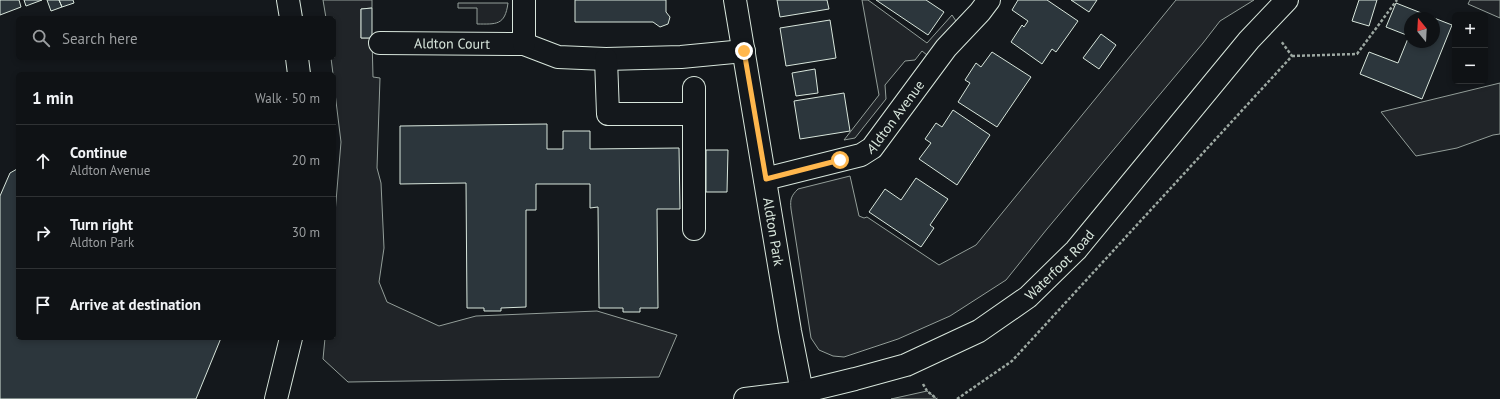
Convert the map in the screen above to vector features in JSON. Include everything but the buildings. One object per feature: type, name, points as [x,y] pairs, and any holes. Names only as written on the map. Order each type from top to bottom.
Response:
[{"type":"street","points":[[288,0],[291,16]]},
{"type":"street","points":[[524,0],[524,44]]},
{"type":"street","name":"Aldton Park","points":[[736,0],[790,331],[802,392]]},
{"type":"street","name":"Aldton Avenue","points":[[766,179],[861,155],[872,148],[946,48],[980,12],[989,0]]},
{"type":"street","name":"Waterfoot Road","points":[[746,399],[802,392],[906,365],[979,331],[1028,297],[1076,250],[1249,40],[1287,0]]},
{"type":"street","name":"Aldton Court","points":[[380,43],[524,44],[558,57],[681,57],[744,51]]},
{"type":"street","points":[[606,58],[608,114],[694,114]]},
{"type":"street","points":[[297,60],[299,72]]},
{"type":"street","points":[[694,88],[694,229]]},
{"type":"street","points":[[276,399],[291,340]]},
{"type":"path","points":[[957,399],[1012,361],[1292,56],[1357,54],[1397,0]]},
{"type":"path","points":[[1266,22],[1292,56]]},
{"type":"shaded area","points":[[323,0],[372,0],[372,8],[361,9],[361,38],[372,38],[373,77],[380,78],[377,168],[381,183],[384,248],[379,282],[387,302],[439,326],[476,316],[597,311],[677,335],[659,377],[348,382],[323,359],[325,340],[336,340],[336,201],[341,142],[336,101],[336,72],[333,72],[331,60],[336,60],[336,16],[326,16]]},
{"type":"shaded area","points":[[862,0],[868,0],[927,43],[952,15],[956,21],[927,55],[922,51],[915,60],[905,61],[885,85],[886,99],[855,138],[844,140],[879,95]]},
{"type":"shaded area","points":[[1176,0],[1254,0],[1220,21],[1006,280],[950,316],[898,339],[844,357],[833,356],[819,350],[811,338],[791,209],[792,198],[798,189],[850,176],[859,216],[864,218],[867,217],[939,265],[976,245]]},
{"type":"shaded area","points":[[1470,0],[1500,0],[1500,18],[1488,12],[1468,4]]},
{"type":"shaded area","points":[[458,3],[508,3],[507,11],[502,20],[494,23],[477,24],[477,8],[458,8]]},
{"type":"shaded area","points":[[1500,83],[1500,134],[1493,135],[1457,148],[1416,156],[1381,112]]},
{"type":"shaded area","points":[[927,391],[937,399],[891,399]]},
{"type":"route","points":[[744,51],[766,179],[840,160]]}]
